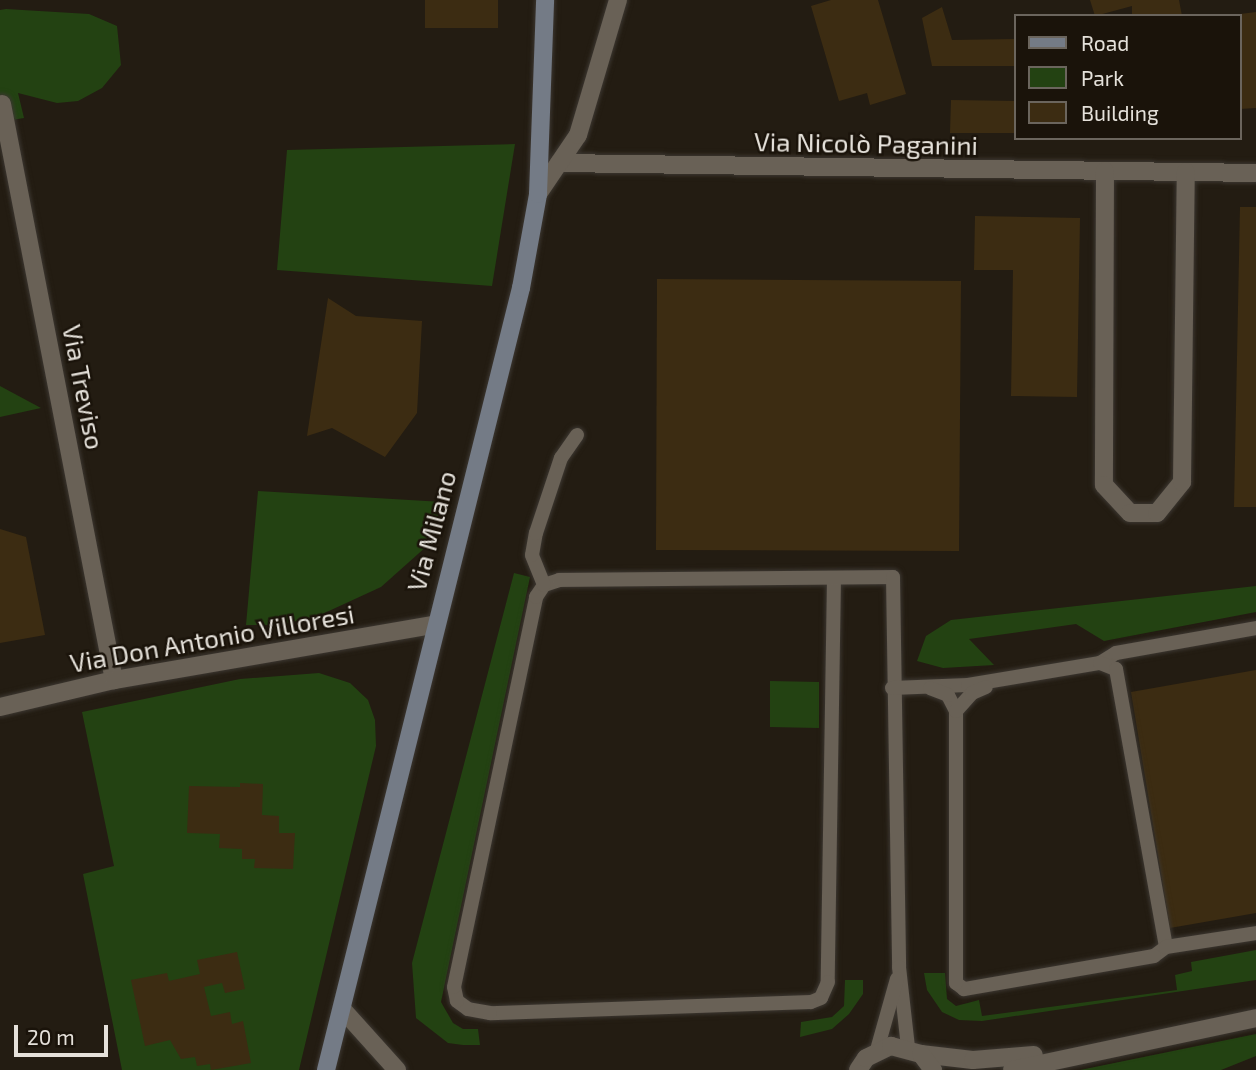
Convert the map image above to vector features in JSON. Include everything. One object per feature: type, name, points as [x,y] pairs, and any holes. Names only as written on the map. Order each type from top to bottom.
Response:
[{"type":"main road","name":"Via Milano","points":[[326,1070],[343,1010],[434,625],[521,288],[538,194],[545,0]]},
{"type":"street","points":[[538,194],[578,135],[618,0]]},
{"type":"street","name":"Via Treviso","points":[[2,104],[114,680]]},
{"type":"street","name":"Via Nicolò Paganini","points":[[559,163],[1256,173]]},
{"type":"street","points":[[1105,171],[1104,485],[1130,513],[1157,513],[1182,482],[1186,172]]},
{"type":"street","name":"Via Don Antonio Villoresi","points":[[0,706],[114,680],[434,625]]},
{"type":"street","points":[[343,1010],[397,1070]]},
{"type":"street","points":[[1012,1070],[1134,1041],[1256,1018]]},
{"type":"street","points":[[857,1070],[877,1050],[915,1051],[973,1060],[1134,1041]]},
{"type":"street","points":[[915,1051],[933,1070]]},
{"type":"lane","points":[[544,585],[532,555],[536,533],[561,458],[577,435]]},
{"type":"lane","points":[[834,578],[828,982],[821,998],[811,1002],[490,1013],[468,1009],[457,1001],[454,986],[536,597],[544,585],[559,580],[893,577],[892,688],[899,967],[915,1051]]},
{"type":"lane","points":[[892,688],[930,688],[1100,663],[1116,653],[1256,628]]},
{"type":"lane","points":[[1100,663],[1116,669],[1166,947]]},
{"type":"lane","points":[[956,711],[972,693],[1007,678]]},
{"type":"lane","points":[[930,688],[948,695],[956,711],[956,983],[964,989],[1154,956],[1166,947],[1256,933]]},
{"type":"lane","points":[[877,1050],[899,967]]},
{"type":"green space","points":[[0,10],[89,14],[117,26],[121,65],[102,88],[78,101],[57,103],[18,93],[24,118],[0,122]]},
{"type":"green space","points":[[515,144],[492,286],[277,270],[287,150]]},
{"type":"green space","points":[[0,386],[41,408],[0,417]]},
{"type":"green space","points":[[258,491],[443,502],[427,546],[381,587],[318,616],[279,625],[246,625]]},
{"type":"green space","points":[[514,573],[530,577],[441,1002],[453,1023],[463,1029],[478,1029],[480,1045],[463,1045],[448,1043],[416,1018],[412,963]]},
{"type":"green space","points":[[1256,586],[1256,612],[1104,641],[1076,624],[969,639],[994,665],[943,668],[917,661],[926,636],[951,620]]},
{"type":"green space","points":[[319,673],[350,683],[368,700],[375,720],[376,746],[299,1070],[122,1070],[83,874],[114,866],[82,712],[240,679]]},
{"type":"green space","points":[[770,681],[819,682],[819,728],[770,727]]},
{"type":"green space","points":[[1256,950],[1256,980],[982,1021],[959,1020],[942,1012],[927,990],[924,973],[945,973],[947,999],[956,1006],[979,1000],[982,1016],[1177,990],[1175,975],[1192,971],[1191,962]]},
{"type":"green space","points":[[845,980],[863,980],[863,994],[849,1014],[832,1029],[800,1037],[801,1022],[832,1017],[844,1006]]},
{"type":"green space","points":[[1256,1034],[1256,1056],[1221,1070],[1080,1070]]},
{"type":"building","points":[[425,0],[498,0],[498,28],[425,28]]},
{"type":"building","points":[[831,0],[878,0],[906,94],[870,105],[867,93],[839,101],[811,6]]},
{"type":"building","points":[[1090,0],[1179,0],[1182,14],[1132,14],[1132,6],[1094,14]]},
{"type":"building","points":[[942,7],[952,40],[1014,39],[1014,66],[932,66],[922,18]]},
{"type":"building","points":[[1256,12],[1256,108],[1242,109],[1240,14]]},
{"type":"building","points":[[951,100],[1014,101],[1014,133],[950,133]]},
{"type":"building","points":[[1240,207],[1256,207],[1256,507],[1234,507]]},
{"type":"building","points":[[975,216],[1080,218],[1077,397],[1011,396],[1013,270],[974,270]]},
{"type":"building","points":[[657,279],[961,281],[959,551],[656,550]]},
{"type":"building","points":[[328,298],[356,316],[422,321],[417,413],[385,457],[332,428],[307,436]]},
{"type":"building","points":[[0,529],[26,537],[45,635],[0,643]]},
{"type":"building","points":[[1256,670],[1256,913],[1170,928],[1131,692]]},
{"type":"building","points":[[240,783],[263,784],[262,815],[279,816],[279,833],[295,833],[293,869],[254,868],[255,859],[242,859],[242,849],[219,848],[220,834],[187,833],[189,786],[240,787]]},
{"type":"building","points":[[237,952],[245,989],[225,993],[222,983],[204,987],[211,1016],[230,1012],[232,1024],[243,1021],[251,1063],[211,1070],[210,1064],[197,1066],[195,1057],[181,1059],[170,1040],[145,1046],[131,980],[167,973],[169,981],[200,974],[197,960]]}]
